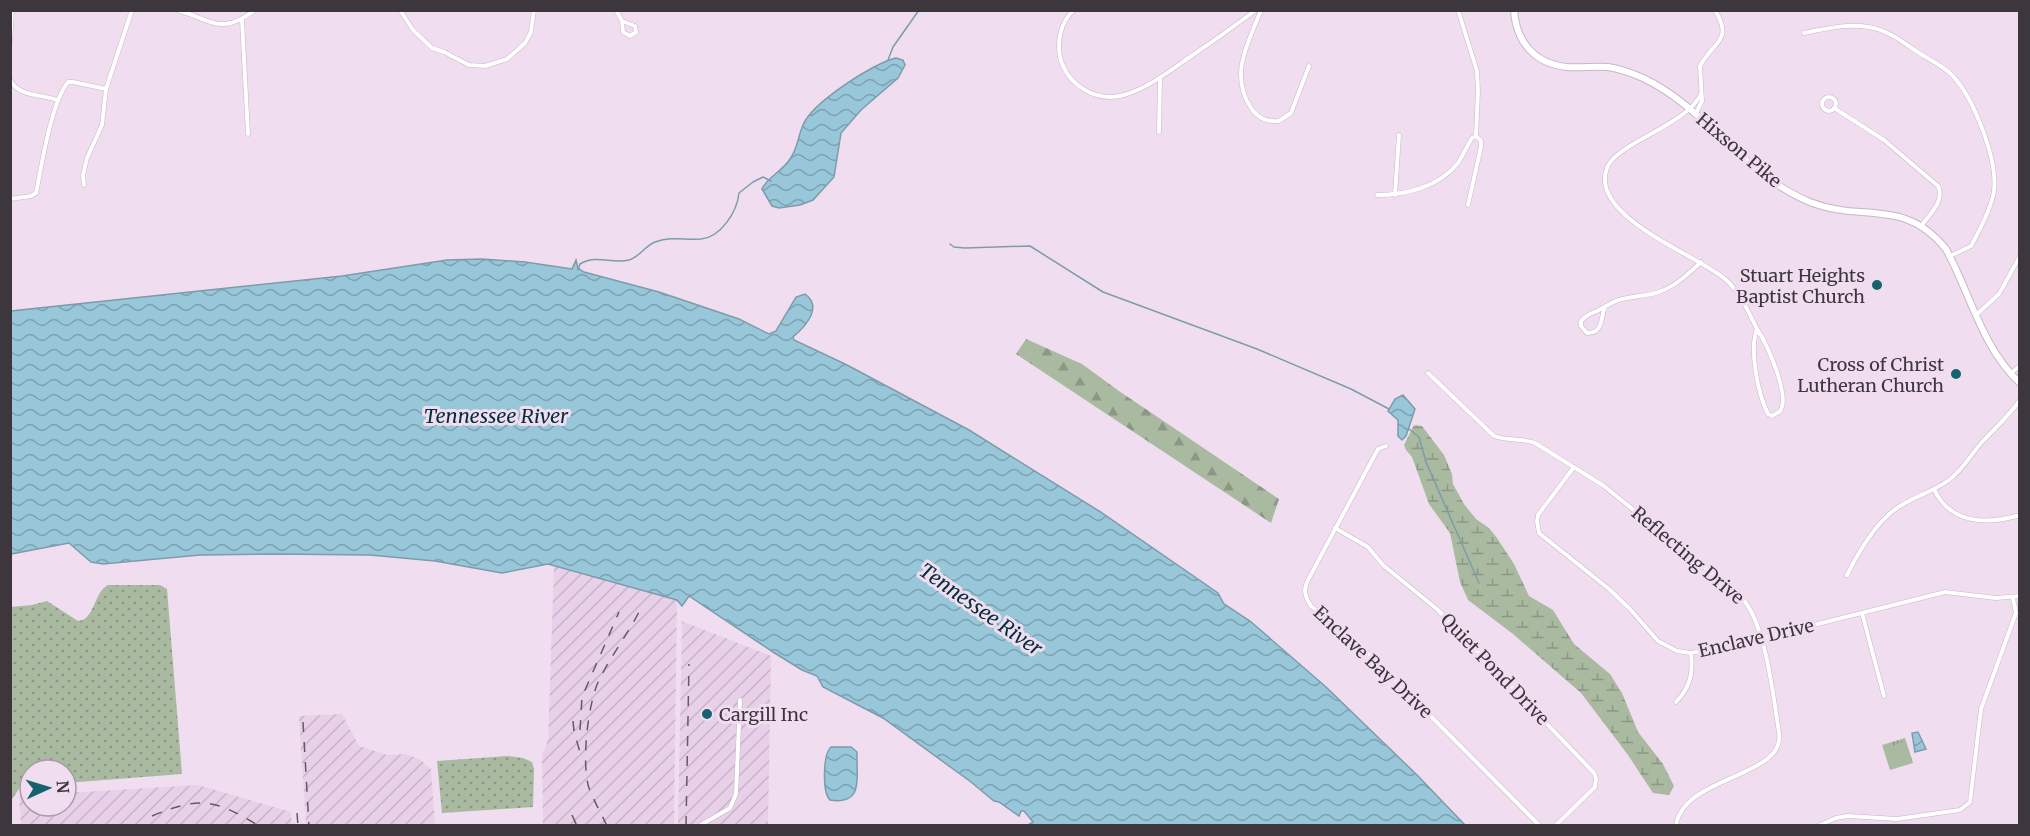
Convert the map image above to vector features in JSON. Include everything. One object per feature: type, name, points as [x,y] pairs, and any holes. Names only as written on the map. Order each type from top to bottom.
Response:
[{"type":"main road","name":"Hixson Pike","points":[[1514,10],[1514,22],[1519,37],[1539,58],[1567,67],[1620,69],[1658,86],[1689,108],[1760,173],[1791,193],[1821,206],[1855,212],[1892,214],[1922,225],[1935,235],[1950,256],[1993,350],[2019,383]]},
{"type":"street","points":[[10,43],[12,10]]},
{"type":"street","points":[[84,185],[83,175],[87,158],[102,125],[106,89],[132,10]]},
{"type":"street","points":[[177,10],[220,25],[242,20],[255,10]]},
{"type":"street","points":[[400,10],[413,30],[432,48],[444,51],[469,65],[485,66],[498,63],[514,55],[525,43],[531,32],[532,10]]},
{"type":"street","points":[[616,10],[622,21]]},
{"type":"street","points":[[1074,10],[1062,30],[1059,52],[1062,62],[1070,78],[1084,91],[1114,97],[1126,95],[1160,78],[1256,10]]},
{"type":"street","points":[[1261,10],[1240,71],[1241,84],[1246,98],[1258,116],[1263,120],[1279,121],[1291,113],[1309,66]]},
{"type":"street","points":[[1458,10],[1477,71],[1479,91],[1476,136],[1481,141],[1482,147],[1468,205]]},
{"type":"street","points":[[1695,114],[1702,101],[1700,66],[1723,37],[1723,28],[1715,10]]},
{"type":"street","points":[[242,20],[248,134]]},
{"type":"street","points":[[1804,33],[1851,26],[1869,27],[1893,36],[1950,73],[1968,95],[1978,117],[1995,177],[1994,193],[1971,246],[1950,256]]},
{"type":"street","points":[[1159,132],[1160,78]]},
{"type":"street","points":[[10,79],[18,90],[57,100]]},
{"type":"street","points":[[10,199],[36,193],[57,100],[68,82],[106,89]]},
{"type":"street","points":[[1701,94],[1697,102],[1689,108],[1610,159],[1604,177],[1609,197],[1627,216],[1654,237],[1701,262],[1726,280],[1744,301],[1777,372],[1782,408],[1772,416],[1768,414],[1759,390],[1755,363],[1756,329]]},
{"type":"street","points":[[1834,108],[1884,140],[1938,186],[1941,199],[1922,225]]},
{"type":"street","points":[[1395,195],[1399,135]]},
{"type":"street","points":[[1377,195],[1395,195],[1424,188],[1452,169],[1472,138],[1476,136]]},
{"type":"street","points":[[1976,315],[1999,294],[2019,256]]},
{"type":"street","points":[[1605,307],[1601,326],[1587,333],[1581,326],[1584,318],[1605,307],[1621,299],[1671,287],[1701,262]]},
{"type":"street","points":[[2010,374],[2019,366]]},
{"type":"street","name":"Reflecting Drive","points":[[1428,373],[1494,435],[1503,439],[1522,439],[1535,443],[1604,486],[1740,596],[1752,611],[1761,639],[1780,737],[1777,750],[1769,759],[1694,795],[1680,811],[1676,825]]},
{"type":"street","points":[[1847,575],[1868,540],[1889,514],[1917,496],[1934,489],[1958,472],[2019,400]]},
{"type":"street","name":"Enclave Bay Drive","points":[[1386,446],[1378,449],[1335,528],[1304,588],[1305,595],[1311,606],[1368,653],[1540,825]]},
{"type":"street","name":"Enclave Drive","points":[[1574,467],[1538,515],[1539,533],[1609,589],[1658,641],[1677,651],[1691,653],[1761,639],[1945,592],[2013,598],[2019,596]]},
{"type":"street","points":[[1934,489],[1948,510],[1969,518],[1996,520],[2019,515]]},
{"type":"street","name":"Quiet Pond Drive","points":[[1335,528],[1368,547],[1383,565],[1438,610],[1594,773],[1595,787],[1555,825]]},
{"type":"street","points":[[1818,825],[1848,816],[1897,819],[1941,813],[1960,810],[1970,802],[1982,709],[2016,613],[2013,598]]},
{"type":"street","points":[[1862,613],[1884,696]]},
{"type":"street","points":[[1676,702],[1691,679],[1691,653]]},
{"type":"street","points":[[699,825],[730,808],[736,794],[740,700]]},
{"type":"shaded area","points":[[554,566],[677,600],[674,825],[543,825],[542,755],[548,740]]},
{"type":"shaded area","points":[[682,621],[771,656],[768,825],[678,826]]},
{"type":"shaded area","points":[[342,714],[359,746],[387,755],[406,754],[421,760],[431,769],[435,825],[306,825],[299,716]]},
{"type":"shaded area","points":[[198,785],[291,812],[292,825],[21,825],[21,818],[78,818],[78,792]]},
{"type":"green space","points":[[1026,339],[1082,364],[1279,499],[1271,523],[1016,354]]},
{"type":"green space","points":[[1414,425],[1422,426],[1444,455],[1452,474],[1453,484],[1464,504],[1476,519],[1489,528],[1497,538],[1514,564],[1529,596],[1553,610],[1574,644],[1610,674],[1622,693],[1638,732],[1663,764],[1674,786],[1669,795],[1653,793],[1628,755],[1581,693],[1513,634],[1468,600],[1460,582],[1450,533],[1429,504],[1412,457],[1404,445]]},
{"type":"green space","points":[[108,585],[160,585],[167,589],[182,774],[78,782],[78,758],[18,758],[18,790],[11,801],[11,607],[47,601],[78,621],[88,616],[99,594]]},
{"type":"green space","points":[[1905,738],[1913,763],[1890,770],[1882,745]]},
{"type":"green space","points":[[1903,742],[1908,759],[1901,761],[1896,744]]},
{"type":"green space","points":[[1893,745],[1898,762],[1891,764],[1886,747]]},
{"type":"green space","points":[[508,756],[532,762],[534,769],[533,807],[442,813],[437,761]]},
{"type":"water","points":[[896,58],[903,60],[905,65],[898,78],[861,110],[841,133],[834,177],[813,200],[800,205],[779,208],[772,206],[762,189],[790,159],[795,151],[803,125],[809,116],[844,85],[873,67]]},
{"type":"water","name":"Tennessee River","points":[[482,259],[572,269],[576,260],[578,268],[584,272],[659,292],[739,319],[769,334],[776,331],[796,297],[805,294],[813,305],[813,310],[807,322],[793,337],[794,340],[847,365],[969,430],[1099,511],[1218,593],[1224,604],[1250,621],[1326,687],[1465,825],[1028,825],[1033,822],[1024,811],[1021,811],[1019,816],[994,801],[883,718],[823,687],[817,676],[802,670],[773,652],[689,596],[682,606],[677,600],[548,564],[502,573],[435,561],[370,555],[273,554],[200,555],[103,564],[91,562],[69,543],[11,554],[11,311],[342,276],[447,260]]},
{"type":"water","points":[[1403,395],[1415,409],[1406,436],[1402,440],[1398,436],[1398,420],[1388,411],[1395,399]]},
{"type":"water","points":[[1918,732],[1926,749],[1915,752],[1912,733]]},
{"type":"water","points":[[831,747],[851,747],[857,752],[857,779],[854,794],[841,801],[830,800],[827,796],[825,765]]},
{"type":"waterway","points":[[888,60],[893,47],[919,10]]},
{"type":"waterway","points":[[578,270],[580,264],[586,261],[629,260],[651,244],[661,240],[701,239],[715,234],[727,222],[735,208],[739,193],[763,177],[771,181]]},
{"type":"waterway","points":[[950,244],[954,247],[965,248],[1030,246],[1103,292],[1257,349],[1351,389],[1389,409]]},
{"type":"waterway","points":[[1409,429],[1419,437],[1426,462],[1479,583]]},
{"type":"railway","points":[[580,730],[582,697],[619,612]]},
{"type":"railway","points":[[607,826],[591,793],[587,777],[586,749],[589,718],[599,680],[639,612]]},
{"type":"railway","points":[[686,826],[689,664]]},
{"type":"railway","points":[[573,721],[581,756]]},
{"type":"railway","points":[[303,722],[309,826]]},
{"type":"railway","points":[[152,816],[183,805],[207,803],[230,810],[259,826]]},
{"type":"railway","points":[[297,813],[298,826]]},
{"type":"railway","points":[[572,815],[577,826]]},
{"type":"place","name":"Stuart Heights Baptist Church","points":[[1877,285]]},
{"type":"place","name":"Cross of Christ Lutheran Church","points":[[1956,374]]},
{"type":"place","name":"Cargill Inc","points":[[707,714]]}]
